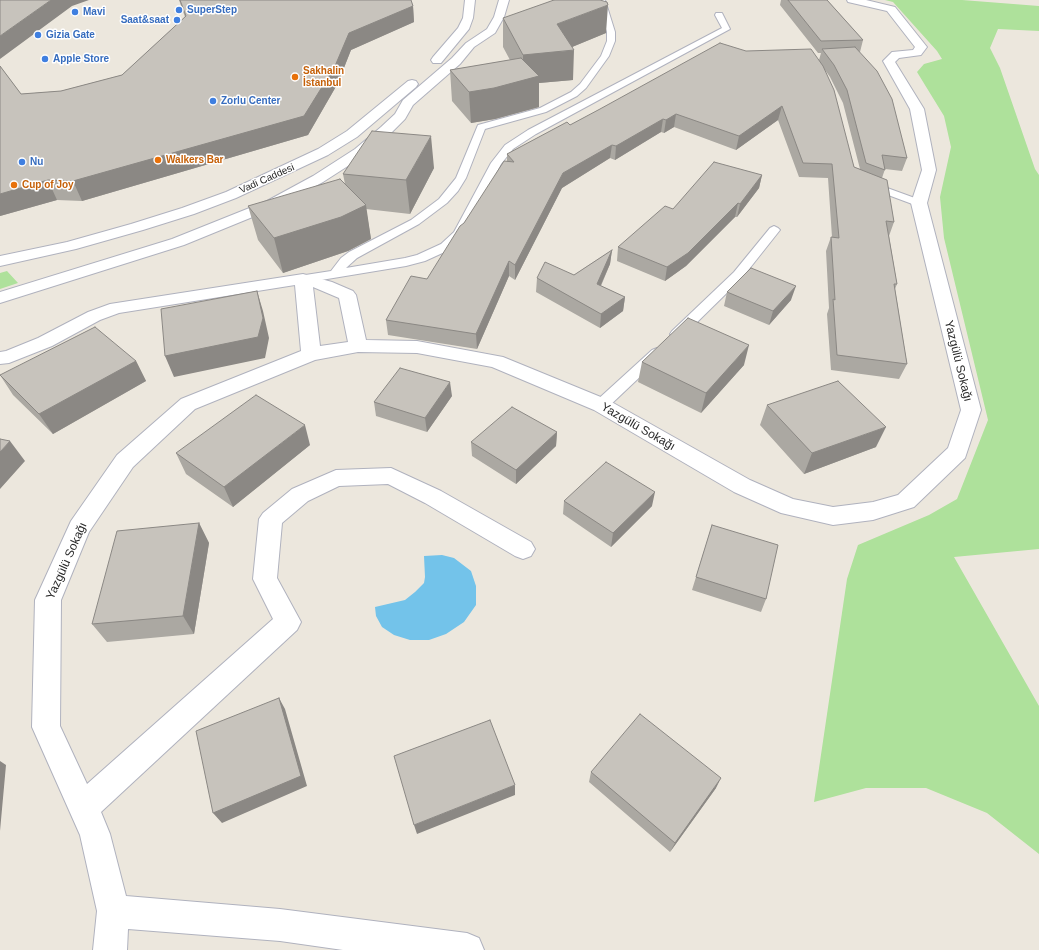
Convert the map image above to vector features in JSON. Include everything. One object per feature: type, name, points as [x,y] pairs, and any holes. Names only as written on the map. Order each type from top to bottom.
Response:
[{"type":"street","name":"Vadi Caddesi","points":[[4,258],[70,246],[188,211],[231,195],[323,152],[374,118],[444,53],[459,35],[468,18],[470,0]]},
{"type":"street","points":[[470,45],[491,30],[499,17],[504,0]]},
{"type":"street","points":[[852,0],[891,9],[922,47],[917,53],[896,55],[889,60],[917,109],[929,170],[919,203]]},
{"type":"street","points":[[470,45],[482,22]]},
{"type":"street","name":"Vadi Caddesi","points":[[0,298],[178,242],[211,230],[272,204],[318,179],[360,152],[386,130],[400,116],[408,104],[456,61],[470,45]]},
{"type":"street","name":"Yazgülü Sokağı","points":[[110,950],[113,911],[95,834],[46,727],[48,600],[79,528],[125,461],[188,404],[311,354],[358,346],[417,347],[496,361],[601,405],[742,486],[789,507],[833,516],[873,511],[906,501],[957,452],[971,410],[919,203]]},
{"type":"street","points":[[0,358],[9,357],[45,342],[94,316],[116,308],[303,280],[326,286],[347,295],[358,346]]},
{"type":"street","points":[[303,280],[311,354]]},
{"type":"street","points":[[83,808],[288,622],[265,580],[270,519],[300,494],[336,478],[391,476],[433,497],[523,549]]},
{"type":"street","points":[[113,911],[280,926],[467,950]]},
{"type":"lane","points":[[336,273],[344,261],[415,222],[444,200],[461,178],[481,127],[543,110],[574,94],[583,86],[605,56],[611,41],[611,32],[601,0]]},
{"type":"lane","points":[[303,280],[421,258],[444,247],[459,234],[496,163],[509,147],[532,132],[726,29],[719,15]]},
{"type":"lane","points":[[862,181],[919,203]]},
{"type":"lane","points":[[601,405],[733,281],[774,230]]},
{"type":"green space","points":[[885,0],[962,0],[1039,6],[1039,31],[998,29],[990,48],[1000,68],[1035,169],[1039,175],[1039,549],[954,557],[1039,706],[1039,854],[987,813],[926,788],[866,788],[814,802],[847,579],[858,545],[929,515],[957,499],[988,420],[944,238],[940,197],[951,147],[944,116],[917,72],[924,64],[942,59],[937,51],[893,2]]},
{"type":"green space","points":[[7,271],[18,283],[0,289],[0,273]]},
{"type":"water","points":[[442,555],[454,558],[471,571],[476,586],[476,605],[464,622],[446,634],[429,640],[410,640],[394,635],[382,627],[376,616],[375,607],[405,600],[424,583],[424,556]]},
{"type":"building","points":[[0,0],[51,0],[0,36]]},
{"type":"building","name":"Zorlu Center","points":[[180,0],[411,0],[413,6],[349,33],[335,66],[304,116],[73,181],[48,180],[0,194],[0,66],[21,94],[61,91],[122,75],[186,16]]},
{"type":"building","points":[[554,0],[600,0],[607,2],[608,5],[557,24],[574,50],[523,55],[503,18]]},
{"type":"building","points":[[788,0],[827,0],[863,40],[821,41]]},
{"type":"building","points":[[720,43],[746,51],[811,49],[823,66],[834,90],[854,167],[887,180],[894,222],[886,221],[897,284],[894,284],[907,364],[837,355],[831,237],[839,238],[832,164],[803,163],[782,106],[739,136],[676,114],[666,120],[663,119],[616,146],[612,145],[563,173],[515,265],[509,261],[476,334],[386,320],[411,276],[427,279],[460,226],[464,223],[504,161],[514,162],[507,154],[567,122],[570,125]]},
{"type":"building","points":[[855,47],[877,71],[892,99],[907,158],[882,155],[885,170],[866,163],[847,90],[834,65],[822,49]]},
{"type":"building","points":[[521,58],[539,76],[494,88],[469,92],[450,70]]},
{"type":"building","points":[[372,131],[431,136],[406,180],[343,174]]},
{"type":"building","points":[[714,162],[762,175],[740,204],[738,203],[688,253],[667,267],[618,247],[665,206],[673,209]]},
{"type":"building","points":[[340,179],[366,205],[341,217],[274,238],[248,206]]},
{"type":"building","points":[[612,250],[597,284],[625,297],[601,314],[537,278],[545,262],[574,275]]},
{"type":"building","points":[[751,268],[796,286],[773,311],[727,292]]},
{"type":"building","points":[[257,291],[263,318],[258,337],[165,356],[161,309]]},
{"type":"building","points":[[688,318],[749,345],[706,393],[642,362]]},
{"type":"building","points":[[95,327],[136,361],[39,414],[0,375]]},
{"type":"building","points":[[400,368],[450,382],[425,418],[374,402]]},
{"type":"building","points":[[838,381],[886,427],[812,453],[767,405]]},
{"type":"building","points":[[256,395],[305,425],[224,487],[176,453]]},
{"type":"building","points":[[512,407],[557,432],[516,470],[471,442]]},
{"type":"building","points":[[0,439],[10,441],[0,452]]},
{"type":"building","points":[[606,462],[655,492],[613,533],[564,501]]},
{"type":"building","points":[[199,523],[183,616],[92,624],[117,531]]},
{"type":"building","points":[[712,525],[778,545],[766,599],[696,577]]},
{"type":"building","points":[[279,698],[301,776],[213,813],[196,731]]},
{"type":"building","points":[[640,714],[721,778],[675,843],[591,772]]},
{"type":"building","points":[[490,720],[515,785],[414,825],[394,756]]},
{"type":"place","name":"SuperStep","points":[[179,10]]},
{"type":"place","name":"Mavi","points":[[75,12]]},
{"type":"place","name":"Saat&saat","points":[[177,20]]},
{"type":"place","name":"Gizia Gate","points":[[38,35]]},
{"type":"place","name":"Apple Store","points":[[45,59]]},
{"type":"place","name":"Sakhalin İstanbul","points":[[295,77]]},
{"type":"place","name":"Zorlu Center","points":[[213,101]]},
{"type":"place","name":"Walkers Bar","points":[[158,160]]},
{"type":"place","name":"Nu","points":[[22,162]]},
{"type":"place","name":"Cup of Joy","points":[[14,185]]}]
